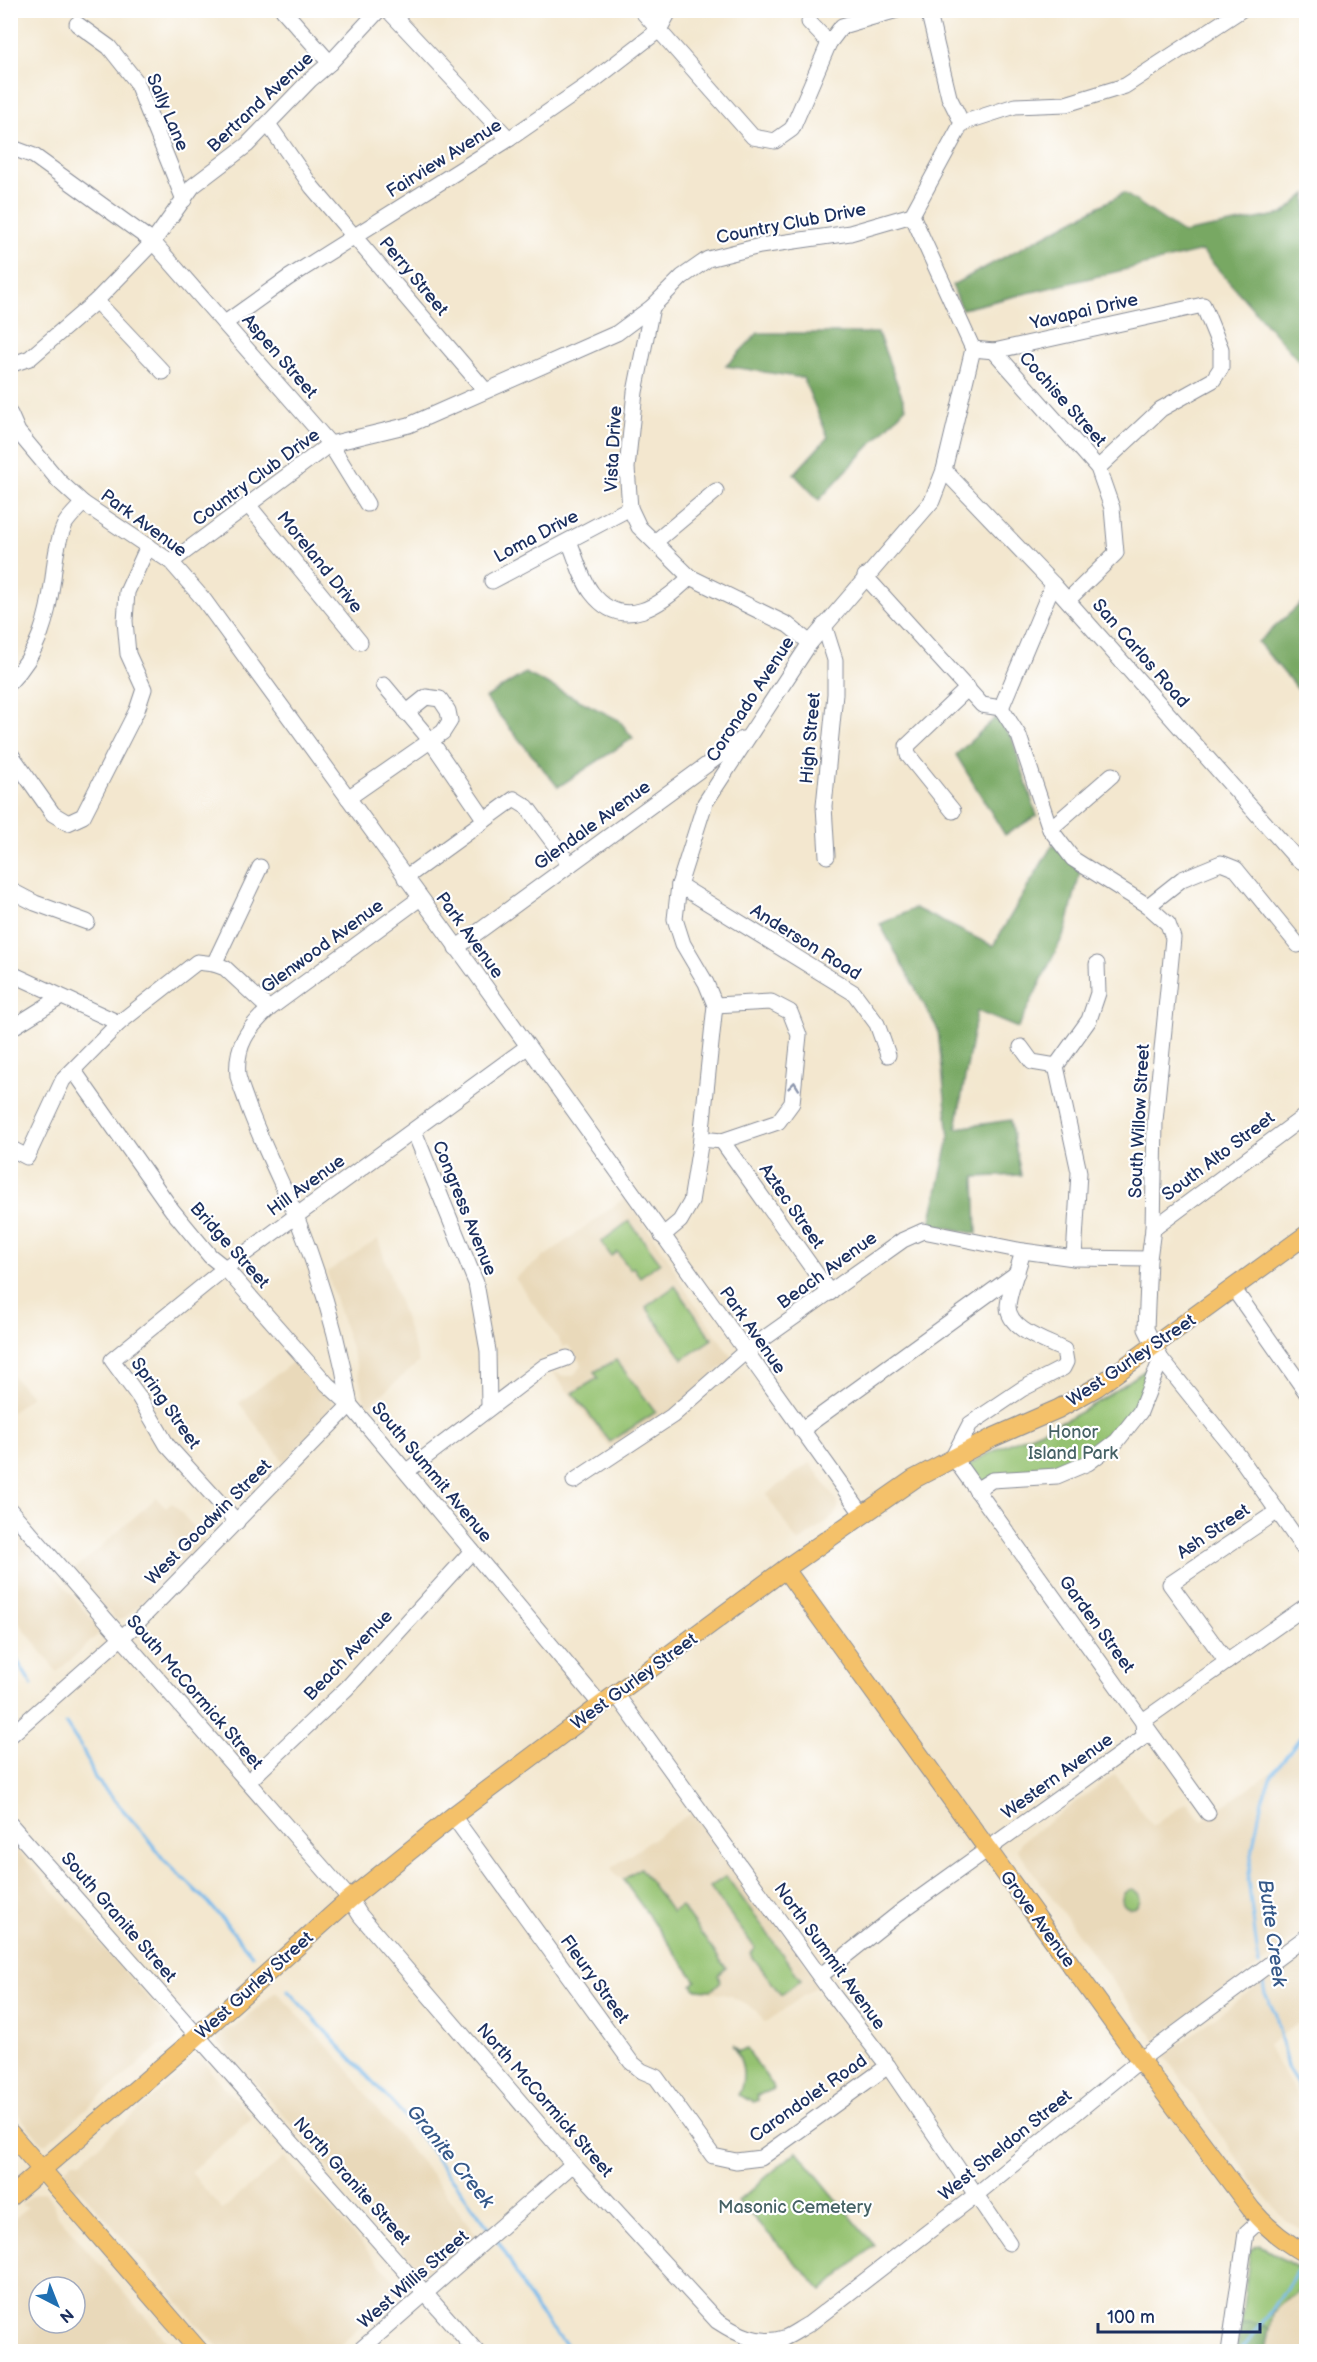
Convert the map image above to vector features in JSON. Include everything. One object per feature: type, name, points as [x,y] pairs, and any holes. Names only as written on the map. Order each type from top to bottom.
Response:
[{"type":"main road","name":"West Gurley Street","points":[[10,2197],[198,2036],[350,1899],[453,1816],[609,1699],[785,1569],[914,1479],[953,1457],[1067,1404],[1157,1353],[1233,1288],[1306,1236]]},
{"type":"main road","name":"Grove Avenue","points":[[785,1569],[1140,2060],[1260,2220],[1299,2250]]},
{"type":"main road","points":[[10,2133],[200,2352]]},
{"type":"street","points":[[283,10],[330,63]]},
{"type":"street","name":"Bertrand Avenue","points":[[10,365],[30,358],[96,301],[153,242],[193,186],[247,145],[310,80],[330,63],[378,10]]},
{"type":"street","points":[[388,10],[509,140]]},
{"type":"street","points":[[641,10],[753,137],[775,141],[792,129],[829,43],[842,26],[897,10]]},
{"type":"street","name":"Fairview Avenue","points":[[225,323],[288,278],[509,140],[593,81],[659,30],[670,10]]},
{"type":"street","points":[[928,10],[949,97],[962,123]]},
{"type":"street","points":[[974,349],[912,215],[962,123],[1015,106],[1066,104],[1125,86],[1241,10]]},
{"type":"street","points":[[809,22],[829,43]]},
{"type":"street","name":"Sally Lane","points":[[77,24],[109,47],[136,81],[184,200]]},
{"type":"street","name":"Perry Street","points":[[268,124],[312,187],[485,390]]},
{"type":"street","name":"Aspen Street","points":[[10,147],[34,156],[153,242],[330,444],[367,504]]},
{"type":"street","name":"Country Club Drive","points":[[171,562],[330,444],[409,425],[617,333],[652,308],[682,277],[708,259],[760,246],[850,233],[912,215]]},
{"type":"street","points":[[96,301],[163,372]]},
{"type":"street","name":"Yavapai Drive","points":[[974,349],[994,351],[1203,305],[1221,349],[1221,368],[1213,380],[1161,409],[1098,468]]},
{"type":"street","name":"Vista Drive","points":[[652,308],[634,403],[627,468],[630,508],[639,527],[690,577],[788,625],[810,643]]},
{"type":"street","name":"Coronado Avenue","points":[[662,1236],[680,1221],[691,1202],[701,1139],[715,1005],[706,983],[683,944],[675,919],[679,885],[705,804],[810,643],[865,576],[932,501],[944,470],[974,349]]},
{"type":"street","name":"Cochise Street","points":[[994,351],[1098,468],[1112,508],[1116,553],[1068,600]]},
{"type":"street","name":"Park Avenue","points":[[10,414],[14,435],[59,481],[83,503],[171,562],[204,600],[863,1515]]},
{"type":"street","name":"San Carlos Road","points":[[944,470],[1068,600],[1296,858],[1306,864]]},
{"type":"street","points":[[655,542],[716,492]]},
{"type":"street","points":[[10,682],[23,669],[40,640],[51,594],[57,544],[66,523],[83,503]]},
{"type":"street","name":"Moreland Drive","points":[[249,506],[360,642]]},
{"type":"street","name":"Loma Drive","points":[[492,581],[630,508]]},
{"type":"street","points":[[569,541],[590,591],[608,610],[630,615],[672,594],[690,577]]},
{"type":"street","points":[[10,753],[53,814],[68,823],[83,816],[137,710],[144,689],[128,654],[125,621],[127,592],[148,546]]},
{"type":"street","points":[[865,576],[982,705],[1001,708],[1019,736],[1050,830],[1112,775]]},
{"type":"street","points":[[1001,708],[1053,584]]},
{"type":"street","name":"High Street","points":[[824,625],[835,660],[824,806],[827,856]]},
{"type":"street","points":[[384,685],[430,741],[485,820]]},
{"type":"street","points":[[953,811],[908,755],[907,746],[968,688]]},
{"type":"street","points":[[348,798],[443,732],[450,721],[448,711],[440,699],[426,697],[406,713]]},
{"type":"street","name":"Glendale Avenue","points":[[456,948],[751,733]]},
{"type":"street","points":[[405,878],[514,799],[527,807],[570,865]]},
{"type":"street","name":"South Willow Street","points":[[1050,830],[1073,859],[1148,906],[1168,924],[1173,938],[1155,1121],[1153,1229],[1149,1259],[1146,1329],[1157,1353]]},
{"type":"street","points":[[1148,906],[1182,879],[1221,863],[1236,869],[1298,945]]},
{"type":"street","points":[[214,964],[260,867]]},
{"type":"street","name":"Anderson Road","points":[[679,885],[854,993],[877,1024],[888,1055]]},
{"type":"street","points":[[10,890],[35,903],[80,919]]},
{"type":"street","name":"Glenwood Avenue","points":[[250,1027],[269,1009],[419,899]]},
{"type":"street","points":[[10,1148],[27,1157],[63,1080],[119,1023],[197,962],[225,968],[269,1009]]},
{"type":"street","points":[[1074,1258],[1079,1172],[1056,1066],[1089,1020],[1098,993],[1097,964]]},
{"type":"street","points":[[10,974],[119,1023]]},
{"type":"street","points":[[10,1029],[61,997]]},
{"type":"street","points":[[701,1139],[722,1141],[778,1122],[792,1103],[800,1035],[790,1012],[771,1002],[715,1005]]},
{"type":"street","name":"South Summit Avenue","points":[[250,1027],[240,1049],[238,1077],[256,1128],[296,1216],[328,1307],[343,1362],[350,1405],[472,1551],[609,1699]]},
{"type":"street","name":"Hill Avenue","points":[[112,1360],[225,1268],[527,1047]]},
{"type":"street","points":[[1021,1047],[1032,1062],[1056,1066]]},
{"type":"street","name":"Bridge Street","points":[[74,1071],[172,1210],[210,1257],[225,1268],[327,1384],[350,1405]]},
{"type":"street","name":"South Alto Street","points":[[1153,1229],[1302,1118],[1306,1118]]},
{"type":"street","name":"Congress Avenue","points":[[414,1131],[476,1283],[488,1351],[489,1407]]},
{"type":"street","name":"Aztec Street","points":[[722,1141],[830,1293]]},
{"type":"street","name":"Beach Avenue","points":[[574,1481],[672,1416],[745,1352],[903,1240],[923,1231],[1023,1251],[1074,1258],[1149,1259]]},
{"type":"street","points":[[953,1457],[970,1424],[1022,1389],[1063,1368],[1064,1350],[1027,1332],[1010,1317],[1008,1305],[1023,1251]]},
{"type":"street","points":[[801,1430],[1017,1273]]},
{"type":"street","points":[[1233,1288],[1306,1392]]},
{"type":"street","points":[[976,1490],[992,1480],[1057,1476],[1088,1462],[1117,1441],[1140,1412],[1157,1353]]},
{"type":"street","points":[[1157,1353],[1211,1420],[1278,1510],[1306,1552]]},
{"type":"street","points":[[407,1471],[545,1366],[567,1358]]},
{"type":"street","name":"Spring Street","points":[[112,1360],[139,1397],[167,1445],[237,1522]]},
{"type":"street","name":"West Goodwin Street","points":[[10,1736],[122,1637],[350,1405]]},
{"type":"street","name":"Garden Street","points":[[953,1457],[1208,1813]]},
{"type":"street","name":"South McCormick Street","points":[[10,1510],[350,1899]]},
{"type":"street","name":"Ash Street","points":[[1227,1662],[1170,1584],[1278,1510]]},
{"type":"street","name":"Beach Avenue","points":[[248,1782],[347,1688],[472,1551]]},
{"type":"street","points":[[1143,1721],[1306,1606]]},
{"type":"street","name":"North Summit Avenue","points":[[609,1699],[888,2066],[1010,2243]]},
{"type":"street","name":"Western Avenue","points":[[820,1976],[903,1910],[1144,1737],[1143,1721]]},
{"type":"street","name":"Fleury Street","points":[[453,1816],[631,2062],[642,2071],[656,2077],[713,2156]]},
{"type":"street","name":"South Granite Street","points":[[10,1824],[198,2036]]},
{"type":"street","name":"North McCormick Street","points":[[350,1899],[363,1918],[573,2163],[717,2321]]},
{"type":"street","name":"West Sheldon Street","points":[[717,2321],[739,2336],[761,2340],[783,2338],[809,2324],[977,2194],[1140,2060],[1241,1985],[1305,1943]]},
{"type":"street","name":"North Granite Street","points":[[198,2036],[477,2352]]},
{"type":"street","name":"Carondolet Road","points":[[713,2156],[736,2162],[761,2158],[888,2066]]},
{"type":"street","name":"West Willis Street","points":[[358,2352],[573,2163]]},
{"type":"street","points":[[1229,2352],[1246,2233],[1260,2220]]},
{"type":"shaded area","points":[[626,1197],[732,1358],[670,1414],[612,1451],[552,1371],[564,1376],[573,1376],[582,1365],[568,1345],[564,1347],[515,1278]]},
{"type":"shaded area","points":[[378,1239],[419,1362],[366,1408],[357,1368],[327,1272]]},
{"type":"shaded area","points":[[297,1359],[333,1401],[333,1410],[284,1462],[239,1403]]},
{"type":"shaded area","points":[[10,1373],[31,1396],[11,1413],[10,1413]]},
{"type":"shaded area","points":[[810,1463],[837,1501],[838,1509],[835,1515],[798,1543],[766,1494]]},
{"type":"shaded area","points":[[156,1498],[166,1508],[171,1503],[174,1504],[206,1542],[124,1619],[119,1620],[114,1618],[72,1572]]},
{"type":"shaded area","points":[[11,1523],[102,1631],[57,1672],[11,1612]]},
{"type":"shaded area","points":[[1306,1737],[1306,1931],[1155,2040],[1017,1850],[1021,1842],[1115,1774],[1153,1826],[1187,1802],[1202,1821],[1280,1766]]},
{"type":"shaded area","points":[[695,1810],[820,1984],[765,2023],[755,2010],[731,1996],[695,1989],[692,1985],[696,1981],[622,1879],[611,1868]]},
{"type":"shaded area","points":[[10,1842],[179,2033],[179,2038],[174,2043],[159,2046],[47,2143],[42,2143],[11,2106]]},
{"type":"shaded area","points":[[1298,1956],[1302,1957],[1306,1963],[1306,2018],[1267,2046],[1306,2110],[1306,2228],[1303,2230],[1285,2220],[1259,2189],[1164,2055]]},
{"type":"shaded area","points":[[276,1991],[345,2065],[382,2116],[433,2176],[477,2236],[432,2276],[424,2276],[416,2268],[415,2264],[217,2043],[217,2032],[221,2029],[235,2028]]},
{"type":"shaded area","points":[[189,2056],[201,2056],[208,2064],[210,2071],[252,2118],[191,2172],[222,2210],[284,2157],[401,2288],[401,2295],[395,2301],[388,2303],[333,2351],[221,2351],[79,2188],[72,2189],[65,2182],[64,2170],[73,2162],[80,2162],[187,2067],[179,2065]]},
{"type":"shaded area","points":[[45,2193],[53,2203],[56,2214],[175,2351],[11,2351],[11,2222],[27,2207],[21,2205],[33,2195]]},
{"type":"shaded area","points":[[1306,2284],[1306,2351],[1265,2352],[1271,2313]]},
{"type":"green space","points":[[1124,193],[1183,233],[1283,214],[1306,194],[1306,367],[1202,251],[962,309],[952,285]]},
{"type":"green space","points":[[758,333],[878,333],[906,407],[819,500],[794,474],[828,437],[803,378],[726,366]]},
{"type":"green space","points":[[1306,599],[1306,699],[1258,642]]},
{"type":"green space","points":[[525,673],[619,720],[633,738],[558,787],[485,698]]},
{"type":"green space","points":[[995,718],[1012,738],[1037,816],[1005,835],[956,755]]},
{"type":"green space","points":[[1053,844],[1080,872],[1066,930],[1018,1028],[977,1011],[956,1128],[1010,1120],[1021,1175],[975,1177],[977,1234],[930,1224],[949,1138],[938,1030],[880,924],[915,908],[993,946]]},
{"type":"green space","points":[[629,1221],[660,1262],[640,1277],[633,1267],[630,1269],[617,1252],[611,1256],[601,1242]]},
{"type":"green space","points":[[675,1286],[712,1339],[683,1359],[646,1307]]},
{"type":"green space","name":"Honor Island Park","points":[[1161,1359],[1140,1412],[1088,1463],[976,1490],[962,1470],[1017,1440],[1086,1409]]},
{"type":"green space","points":[[616,1360],[656,1412],[610,1442],[573,1393],[598,1378],[594,1372]]},
{"type":"green space","points":[[640,1868],[672,1912],[681,1906],[726,1968],[718,1975],[721,1981],[712,1990],[695,1989],[692,1985],[696,1981],[623,1880]]},
{"type":"green space","points":[[726,1876],[801,1980],[781,1995],[750,1953],[755,1948],[710,1887]]},
{"type":"green space","points":[[1127,1890],[1135,1890],[1140,1895],[1138,1906],[1127,1908],[1122,1903],[1122,1895]]},
{"type":"green space","points":[[733,2045],[739,2051],[747,2049],[771,2083],[773,2089],[756,2096],[758,2100],[753,2102],[738,2095],[743,2070]]},
{"type":"green space","name":"Masonic Cemetery","points":[[797,2151],[874,2245],[822,2291],[738,2201]]},
{"type":"green space","points":[[1260,2245],[1306,2273],[1306,2284],[1272,2313],[1269,2329],[1251,2322],[1241,2324],[1250,2251]]},
{"type":"green space","points":[[1251,2322],[1269,2329],[1265,2351],[1242,2351],[1237,2347],[1241,2324]]},
{"type":"waterway","name":"Granite Creek","points":[[10,1649],[32,1685]]},
{"type":"waterway","name":"Granite Creek","points":[[66,1724],[83,1750],[95,1778],[164,1860],[209,1903],[252,1955]]},
{"type":"waterway","name":"Butte Creek","points":[[1259,1965],[1248,1880],[1255,1835],[1262,1800],[1271,1776],[1306,1730]]},
{"type":"waterway","name":"Butte Creek","points":[[1262,1977],[1265,1994],[1276,2015],[1287,2067],[1297,2083],[1306,2111]]},
{"type":"waterway","name":"Granite Creek","points":[[288,1991],[399,2110],[490,2230]]},
{"type":"waterway","name":"Granite Creek","points":[[496,2238],[533,2304],[549,2326],[574,2352]]},
{"type":"waterway","name":"Butte Creek","points":[[1240,2352],[1279,2300],[1303,2261]]}]
